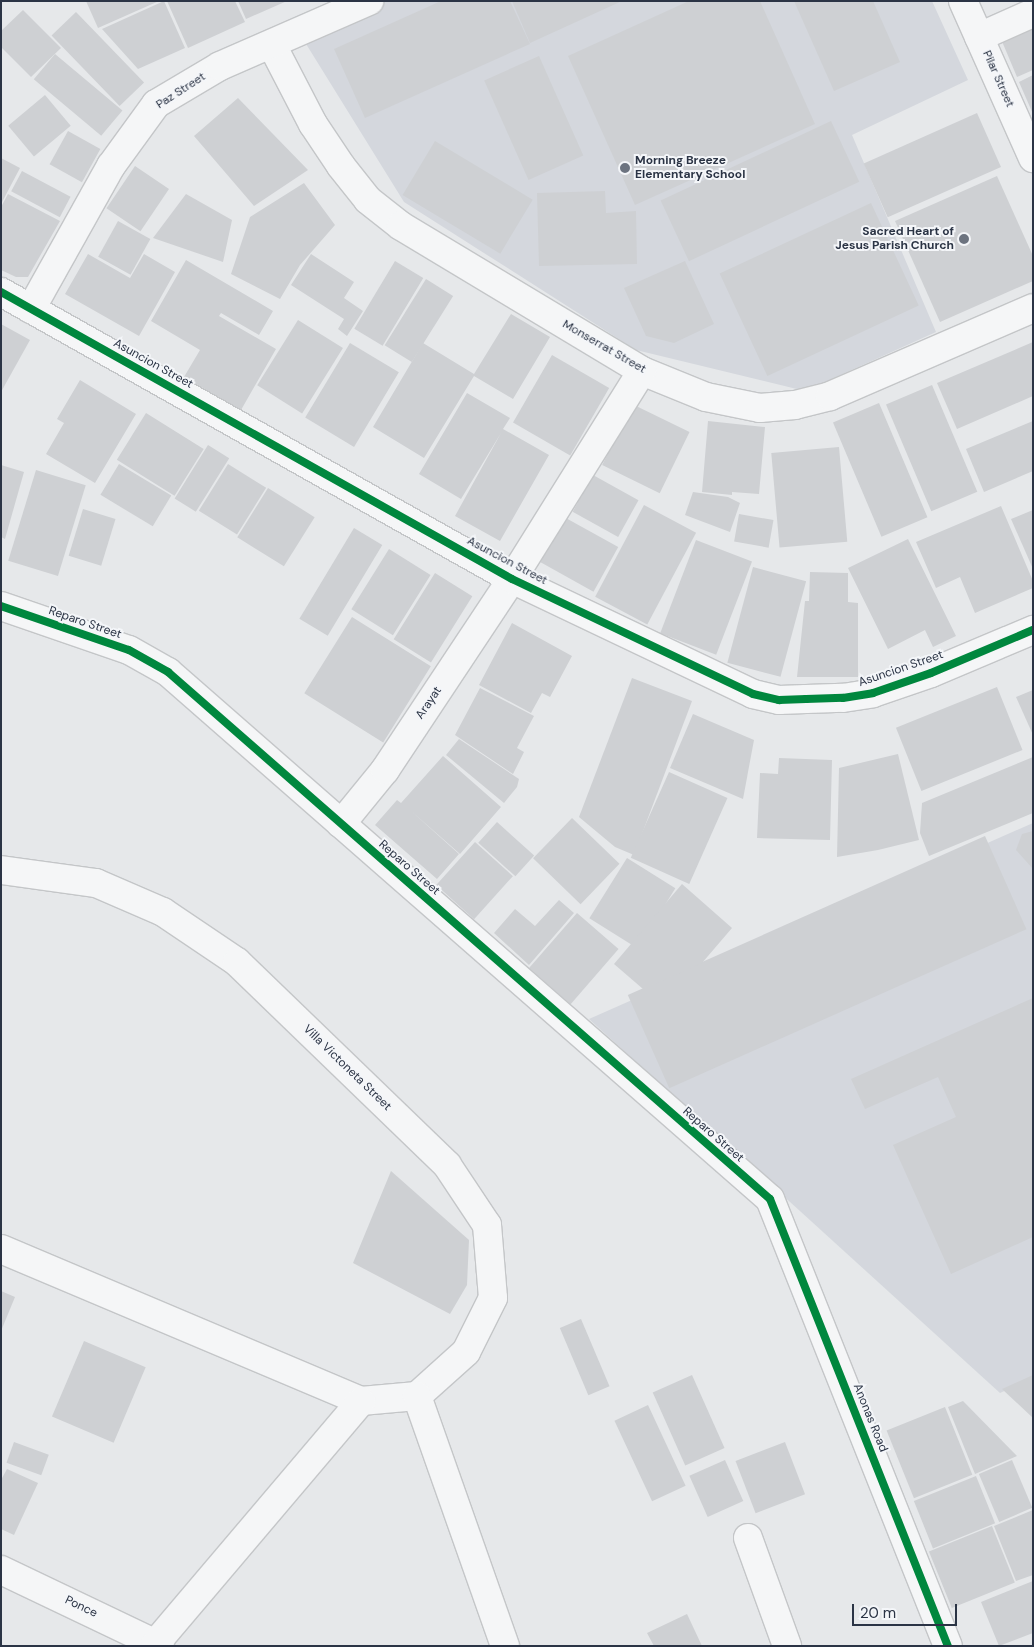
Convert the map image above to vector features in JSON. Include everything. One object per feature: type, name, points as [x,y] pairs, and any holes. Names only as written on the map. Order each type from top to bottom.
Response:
[{"type":"street","name":"Paz Street","points":[[31,309],[111,166],[156,104],[220,66],[272,45],[369,1]]},
{"type":"street","name":"Pilar Street","points":[[964,1],[1033,158]]},
{"type":"street","points":[[979,37],[1033,13]]},
{"type":"street","name":"Monserrat Street","points":[[272,45],[312,124],[341,166],[368,200],[401,226],[642,371],[706,398],[760,408],[794,405],[830,396],[1033,308]]},
{"type":"street","name":"Asuncion Street","points":[[1,292],[512,579],[753,694],[780,700],[843,698],[873,693],[931,673],[1033,630]]},
{"type":"street","name":"Arayat","points":[[341,824],[385,770],[512,579],[642,371]]},
{"type":"street","name":"Reparo Street","points":[[1,606],[128,650],[168,672],[770,1199]]},
{"type":"street","name":"Villa Victoneta Street","points":[[1,870],[96,882],[163,912],[237,962],[448,1165],[487,1225],[493,1298],[466,1352],[417,1396]]},
{"type":"street","name":"Anonas Road","points":[[770,1199],[948,1646]]},
{"type":"street","points":[[1,1249],[361,1400],[417,1396],[505,1646]]},
{"type":"street","points":[[158,1644],[361,1400]]},
{"type":"street","points":[[748,1538],[787,1646]]},
{"type":"street","name":"Ponce","points":[[1,1570],[158,1644]]},
{"type":"shaded area","name":"Morning Breeze Elementary School","points":[[367,1],[932,1],[968,80],[852,135],[936,332],[805,391],[636,350],[404,202],[298,31]]},
{"type":"shaded area","points":[[1033,823],[1033,1378],[1000,1393],[589,1019]]},
{"type":"building","points":[[86,1],[159,1],[98,28]]},
{"type":"building","points":[[164,1],[185,48],[138,69],[102,29]]},
{"type":"building","points":[[167,1],[235,1],[245,22],[188,48]]},
{"type":"building","points":[[238,1],[287,1],[246,19]]},
{"type":"building","points":[[441,1],[510,1],[530,44],[365,118],[334,49]]},
{"type":"building","points":[[512,1],[622,1],[530,43]]},
{"type":"building","points":[[689,1],[760,1],[815,124],[635,205],[568,56]]},
{"type":"building","points":[[794,1],[873,1],[900,62],[834,91]]},
{"type":"building","points":[[23,10],[61,48],[31,77],[1,47],[1,31]]},
{"type":"building","points":[[76,12],[144,82],[120,106],[52,36]]},
{"type":"building","points":[[1033,25],[1033,70],[1017,77],[1001,39]]},
{"type":"building","points":[[55,54],[122,111],[101,136],[34,79]]},
{"type":"building","points":[[539,56],[583,156],[529,180],[484,80]]},
{"type":"building","points":[[1033,75],[1033,114],[1019,82]]},
{"type":"building","points":[[45,95],[71,126],[34,156],[8,126]]},
{"type":"building","points":[[238,98],[308,170],[254,206],[194,136]]},
{"type":"building","points":[[977,113],[1001,167],[888,217],[864,163]]},
{"type":"building","points":[[831,121],[859,182],[689,261],[661,200]]},
{"type":"building","points":[[68,131],[100,149],[82,182],[50,164]]},
{"type":"building","points":[[435,141],[533,200],[500,254],[403,195]]},
{"type":"building","points":[[1,158],[20,168],[1,204]]},
{"type":"building","points":[[135,166],[169,189],[140,231],[106,208]]},
{"type":"building","points":[[22,171],[71,197],[60,217],[11,191]]},
{"type":"building","name":"Sacred Heart of Jesus Parish Church","points":[[997,176],[1033,256],[1033,281],[940,322],[895,221]]},
{"type":"building","points":[[304,183],[335,225],[300,265],[280,299],[231,274],[250,217]]},
{"type":"building","points":[[605,191],[606,213],[636,211],[637,264],[539,266],[537,193]]},
{"type":"building","points":[[8,194],[60,221],[28,277],[16,277],[1,270],[1,207]]},
{"type":"building","points":[[186,194],[232,220],[223,262],[153,238]]},
{"type":"building","points":[[871,203],[919,305],[767,376],[720,274]]},
{"type":"building","points":[[118,221],[150,239],[130,275],[98,257]]},
{"type":"building","points":[[88,254],[130,278],[144,254],[175,272],[139,336],[65,294]]},
{"type":"building","points":[[311,254],[354,282],[344,298],[363,311],[347,336],[338,329],[344,319],[291,285]]},
{"type":"building","points":[[186,260],[273,311],[259,335],[221,313],[219,316],[276,349],[241,410],[184,377],[200,350],[151,321]]},
{"type":"building","points":[[395,261],[423,278],[383,346],[354,329]]},
{"type":"building","points":[[685,261],[714,324],[674,343],[646,336],[624,288]]},
{"type":"building","points":[[426,279],[453,296],[412,362],[385,345]]},
{"type":"building","points":[[511,314],[550,337],[513,399],[474,376],[424,458],[373,427],[423,343],[474,374]]},
{"type":"building","points":[[298,320],[343,348],[302,413],[257,385]]},
{"type":"building","points":[[1,324],[30,340],[1,392]]},
{"type":"building","points":[[1033,342],[1033,396],[957,429],[937,383]]},
{"type":"building","points":[[350,343],[399,372],[354,447],[305,418]]},
{"type":"building","points":[[552,355],[609,388],[570,456],[513,423]]},
{"type":"building","points":[[80,380],[136,414],[95,483],[46,454],[64,423],[57,419]]},
{"type":"building","points":[[932,385],[977,492],[931,511],[886,405]]},
{"type":"building","points":[[467,393],[510,418],[503,429],[549,455],[500,541],[455,516],[501,433],[461,499],[419,474]]},
{"type":"building","points":[[879,403],[927,517],[881,537],[833,423]]},
{"type":"building","points":[[632,404],[690,432],[660,493],[602,465]]},
{"type":"building","points":[[146,413],[204,449],[175,496],[117,460]]},
{"type":"building","points":[[708,421],[765,427],[759,494],[732,492],[732,495],[702,492]]},
{"type":"building","points":[[1033,421],[1033,471],[984,492],[966,449]]},
{"type":"building","points":[[208,445],[229,458],[196,512],[175,498]]},
{"type":"building","points":[[839,447],[847,542],[780,548],[771,453]]},
{"type":"building","points":[[119,464],[171,495],[153,526],[100,495]]},
{"type":"building","points":[[228,464],[266,488],[237,534],[199,511]]},
{"type":"building","points":[[1,465],[24,472],[5,539],[1,537]]},
{"type":"building","points":[[36,470],[86,485],[58,576],[8,561]]},
{"type":"building","points":[[593,475],[638,500],[618,537],[573,512]]},
{"type":"building","points":[[268,488],[315,517],[284,566],[237,537]]},
{"type":"building","points":[[693,492],[728,497],[740,503],[730,532],[685,515]]},
{"type":"building","points":[[644,505],[696,533],[647,625],[595,597]]},
{"type":"building","points":[[1001,506],[1033,581],[1033,588],[975,613],[960,577],[936,588],[916,542]]},
{"type":"building","points":[[83,509],[116,519],[101,566],[69,556]]},
{"type":"building","points":[[1033,510],[1033,569],[1011,519]]},
{"type":"building","points":[[739,514],[773,520],[769,548],[734,542]]},
{"type":"building","points":[[564,517],[618,547],[594,592],[539,562]]},
{"type":"building","points":[[354,528],[382,545],[328,636],[299,619]]},
{"type":"building","points":[[908,539],[956,636],[933,647],[925,630],[888,649],[848,568]]},
{"type":"building","points":[[696,540],[752,562],[716,655],[660,633]]},
{"type":"building","points":[[389,549],[431,575],[393,635],[351,609]]},
{"type":"building","points":[[753,567],[806,581],[781,677],[727,663]]},
{"type":"building","points":[[810,572],[848,573],[848,602],[858,603],[858,677],[797,677],[805,601],[809,601]]},
{"type":"building","points":[[435,573],[472,596],[431,662],[394,639]]},
{"type":"building","points":[[352,617],[431,666],[383,743],[304,693]]},
{"type":"building","points":[[512,623],[572,656],[550,697],[542,693],[531,713],[479,685]]},
{"type":"building","points":[[632,678],[692,701],[634,855],[615,847],[579,817]]},
{"type":"building","points":[[997,687],[1022,750],[921,791],[896,728]]},
{"type":"building","points":[[480,688],[534,716],[517,748],[524,752],[513,774],[455,735]]},
{"type":"building","points":[[1033,690],[1033,735],[1016,697]]},
{"type":"building","points":[[693,714],[754,740],[743,799],[670,768]]},
{"type":"building","points":[[459,739],[519,779],[517,787],[504,803],[446,755]]},
{"type":"building","points":[[898,754],[919,840],[837,857],[839,768]]},
{"type":"building","points":[[443,756],[501,807],[460,854],[410,810],[459,854],[437,879],[375,825],[397,800],[401,803]]},
{"type":"building","points":[[1033,757],[1033,813],[929,856],[920,833],[922,803]]},
{"type":"building","points":[[779,758],[832,760],[830,840],[757,838],[760,773],[778,774]]},
{"type":"building","points":[[669,772],[727,798],[689,884],[631,858]]},
{"type":"building","points":[[572,818],[619,864],[581,904],[533,858]]},
{"type":"building","points":[[497,822],[534,855],[515,876],[478,843]]},
{"type":"building","points":[[1033,831],[1033,869],[1016,850],[1022,834]]},
{"type":"building","points":[[985,836],[1026,929],[669,1088],[628,995]]},
{"type":"building","points":[[475,842],[513,876],[474,919],[436,885]]},
{"type":"building","points":[[627,858],[675,888],[638,948],[589,918]]},
{"type":"building","points":[[682,884],[732,928],[702,963],[643,989],[614,964]]},
{"type":"building","points":[[559,900],[574,913],[529,965],[494,933],[515,909],[535,926]]},
{"type":"building","points":[[577,913],[619,949],[571,1004],[529,968]]},
{"type":"building","points":[[1033,998],[1033,1237],[951,1274],[893,1145],[956,1117],[938,1077],[865,1109],[851,1079]]},
{"type":"building","points":[[391,1171],[469,1240],[467,1285],[450,1314],[353,1263]]},
{"type":"building","points":[[1,1291],[15,1297],[1,1331]]},
{"type":"building","points":[[581,1319],[610,1386],[588,1395],[560,1328]]},
{"type":"building","points":[[84,1341],[146,1367],[114,1443],[52,1416]]},
{"type":"building","points":[[692,1375],[725,1448],[685,1466],[653,1392]]},
{"type":"building","points":[[1033,1375],[1033,1418],[1002,1389]]},
{"type":"building","points":[[963,1401],[1017,1456],[975,1474],[948,1407]]},
{"type":"building","points":[[648,1405],[686,1486],[652,1501],[614,1421]]},
{"type":"building","points":[[945,1407],[972,1475],[914,1498],[887,1431]]},
{"type":"building","points":[[14,1442],[49,1455],[41,1475],[6,1463]]},
{"type":"building","points":[[785,1442],[805,1494],[756,1513],[736,1461]]},
{"type":"building","points":[[725,1460],[743,1501],[708,1517],[689,1476]]},
{"type":"building","points":[[1012,1460],[1032,1508],[999,1522],[979,1474]]},
{"type":"building","points":[[7,1469],[38,1483],[14,1535],[1,1529],[1,1480]]},
{"type":"building","points":[[976,1476],[995,1523],[933,1548],[914,1501]]},
{"type":"building","points":[[1033,1510],[1033,1575],[1016,1581],[994,1526]]},
{"type":"building","points":[[992,1526],[1015,1583],[952,1608],[929,1551]]},
{"type":"building","points":[[1033,1581],[1033,1633],[999,1646],[981,1602]]},
{"type":"building","points":[[687,1614],[702,1646],[654,1646],[647,1633]]},
{"type":"cycle path","points":[[1,292],[512,579],[753,694],[779,700],[843,698],[873,693],[931,673],[1033,630]]},
{"type":"cycle path","points":[[1,606],[129,650],[168,672],[770,1199],[948,1646]]},
{"type":"place","name":"Morning Breeze Elementary School","points":[[625,168]]},
{"type":"place","name":"Sacred Heart of Jesus Parish Church","points":[[964,239]]}]
